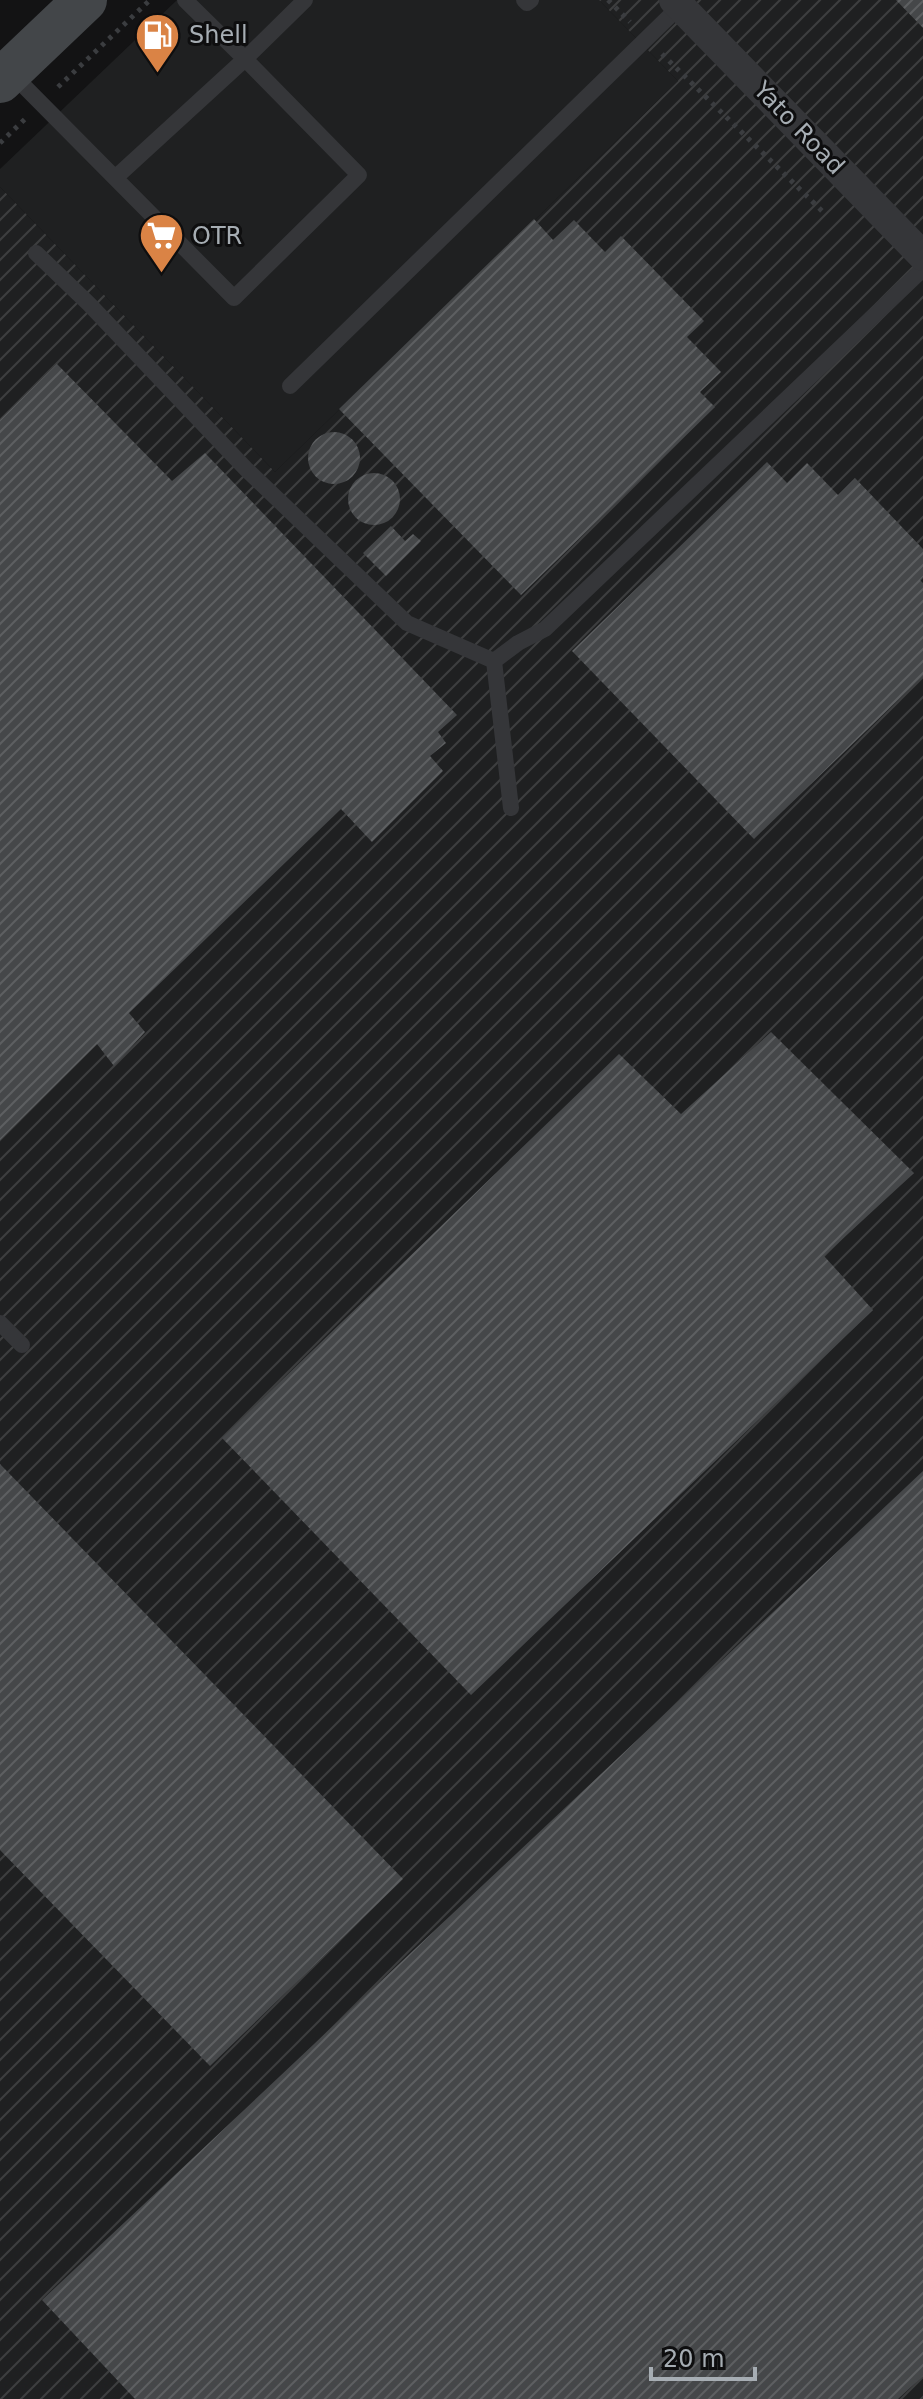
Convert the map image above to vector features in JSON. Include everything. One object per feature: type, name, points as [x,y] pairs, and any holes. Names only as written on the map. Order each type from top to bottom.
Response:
[{"type":"main road","points":[[5,77],[85,0]]},
{"type":"street","name":"Yato Road","points":[[677,3],[923,256]]},
{"type":"lane","points":[[5,77],[41,103],[234,298],[359,175],[185,0]]},
{"type":"lane","points":[[115,178],[305,0]]},
{"type":"lane","points":[[524,0],[527,3],[531,0]]},
{"type":"lane","points":[[290,386],[646,38],[677,3]]},
{"type":"lane","points":[[36,253],[246,469],[407,623],[494,661]]},
{"type":"lane","points":[[494,661],[518,643],[545,629],[923,269]]},
{"type":"lane","points":[[494,661],[511,808]]},
{"type":"lane","points":[[0,1323],[22,1345]]},
{"type":"path","points":[[41,103],[150,0]]},
{"type":"path","points":[[608,0],[822,211]]},
{"type":"shaded area","points":[[177,0],[599,0],[678,81],[275,472],[0,187],[0,169]]},
{"type":"shaded area","points":[[599,0],[923,0],[923,2399],[0,2399],[0,187],[275,472],[678,81]]},
{"type":"building","points":[[896,0],[923,0],[923,28]]},
{"type":"building","points":[[534,219],[553,240],[574,220],[605,252],[621,236],[704,321],[687,337],[721,372],[700,392],[715,407],[521,595],[339,409]]},
{"type":"building","points":[[57,364],[172,481],[205,453],[457,715],[438,732],[446,743],[430,756],[443,771],[372,842],[341,809],[129,1013],[145,1032],[114,1066],[97,1044],[0,1140],[0,420]]},
{"type":"building","points":[[334,432],[352,440],[360,458],[352,476],[334,484],[316,476],[308,458],[316,440]]},
{"type":"building","points":[[767,462],[787,483],[807,463],[838,495],[855,478],[923,549],[923,577],[920,580],[923,583],[923,676],[754,839],[572,651]]},
{"type":"building","points":[[374,473],[392,481],[400,499],[392,517],[374,525],[356,517],[348,499],[356,481]]},
{"type":"building","points":[[391,526],[405,541],[413,534],[421,541],[386,576],[363,553]]},
{"type":"building","points":[[771,1032],[914,1173],[824,1256],[873,1310],[471,1695],[222,1438],[619,1054],[681,1114]]},
{"type":"building","points":[[0,1464],[403,1879],[210,2066],[0,1850]]},
{"type":"building","points":[[923,1471],[923,2376],[898,2399],[135,2399],[42,2300]]},
{"type":"place","name":"Shell","points":[[158,74]]},
{"type":"place","name":"OTR","points":[[161,275]]}]
